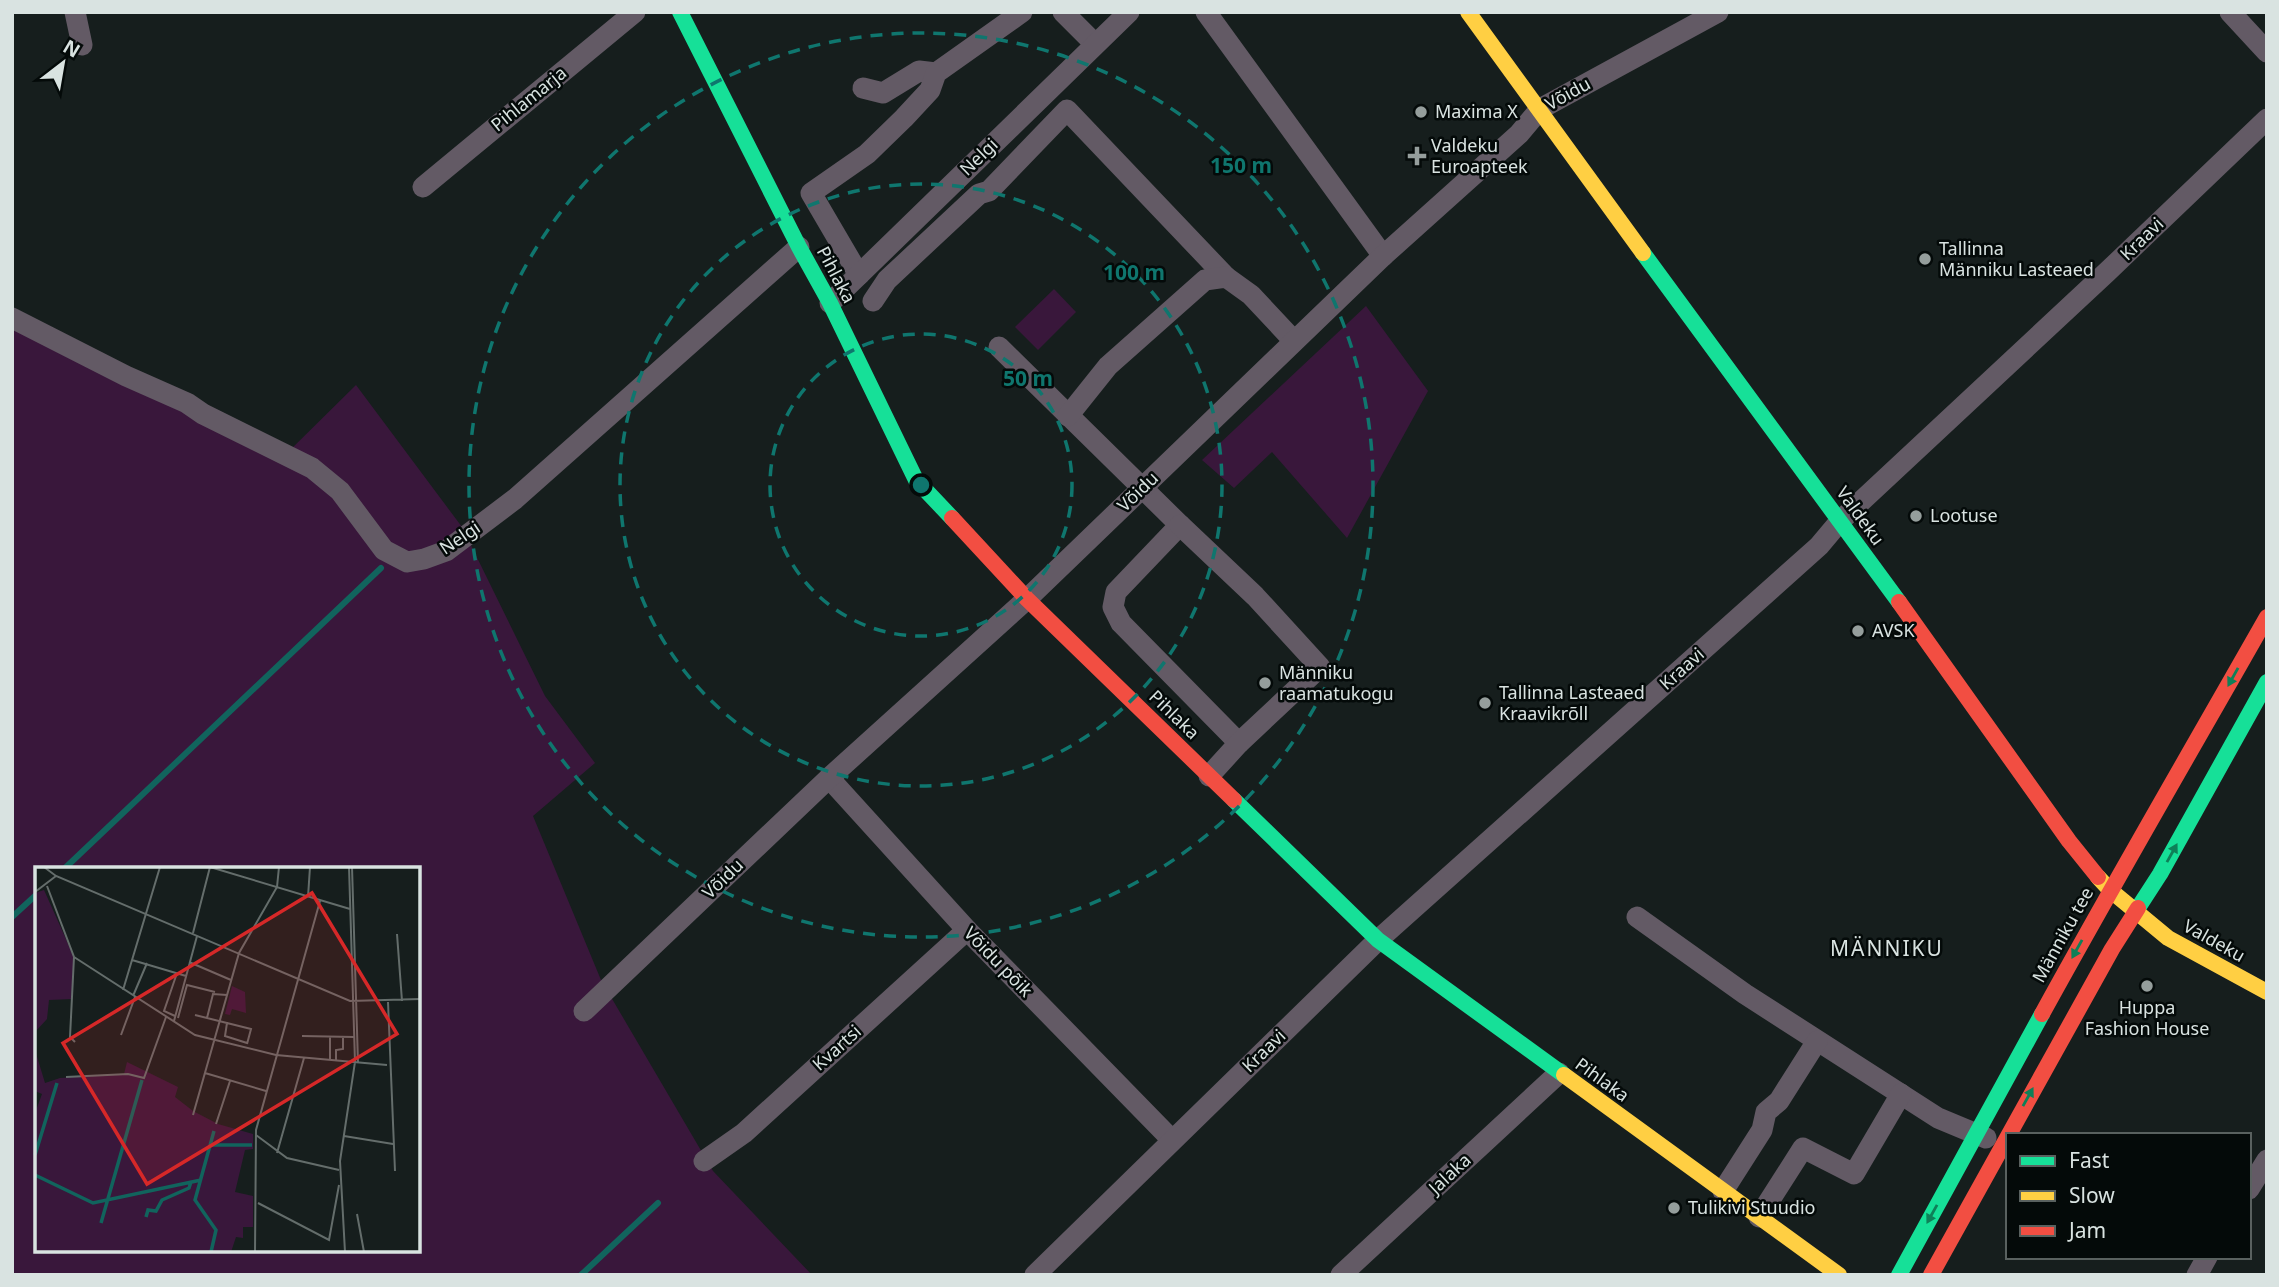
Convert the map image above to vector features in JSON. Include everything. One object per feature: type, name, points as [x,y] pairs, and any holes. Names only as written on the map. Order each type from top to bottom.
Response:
[{"type":"street","points":[[75,12],[82,45]]},
{"type":"street","name":"Pihlamarja","points":[[423,187],[635,12]]},
{"type":"street","name":"Pihlaka","points":[[681,12],[830,303],[916,480],[1027,599],[1378,940],[1839,1275]]},
{"type":"street","points":[[859,275],[811,193],[867,154],[930,90],[936,73],[1022,12]]},
{"type":"street","points":[[1063,12],[1095,44]]},
{"type":"street","name":"Nelgi","points":[[830,303],[1129,12]]},
{"type":"street","points":[[1206,12],[1383,256]]},
{"type":"street","name":"Valdeku","points":[[1468,12],[1951,674],[2069,841],[2110,890],[2168,938],[2267,992]]},
{"type":"street","name":"Võidu","points":[[584,1010],[829,778],[1027,599],[1383,256],[1519,134],[1540,109],[1718,12]]},
{"type":"street","points":[[2231,12],[2267,52]]},
{"type":"street","points":[[863,88],[883,93],[919,71],[936,73]]},
{"type":"street","points":[[873,301],[887,280],[979,194],[989,191],[1067,110],[1226,276],[1251,295],[1294,341]]},
{"type":"street","name":"Kraavi","points":[[1035,1275],[1378,940],[1809,555],[1840,521],[2046,330],[2267,119]]},
{"type":"street","name":"Nelgi","points":[[12,318],[126,376],[187,403],[203,414],[312,468],[340,491],[384,550],[407,562],[446,551],[515,499],[799,247]]},
{"type":"street","points":[[1068,416],[1108,366],[1198,286],[1205,280],[1226,276]]},
{"type":"street","points":[[999,347],[1141,489],[1255,596],[1320,667],[1209,776]]},
{"type":"street","points":[[1180,526],[1116,592],[1113,607],[1121,622],[1240,743]]},
{"type":"street","name":"Männiku tee","points":[[1899,1275],[2110,890],[2143,838],[2267,617]]},
{"type":"street","points":[[2009,1133],[2112,949],[2160,874],[2267,682]]},
{"type":"street","name":"Võidu põik","points":[[829,778],[967,930],[1172,1140]]},
{"type":"street","points":[[1636,917],[1745,995],[1938,1118],[1976,1135],[2003,1143]]},
{"type":"street","name":"Kvartsi","points":[[704,1161],[744,1133],[967,930]]},
{"type":"street","points":[[1723,1191],[1762,1130],[1766,1112],[1779,1101],[1817,1041]]},
{"type":"street","name":"Jalaka","points":[[1341,1275],[1559,1073]]},
{"type":"street","points":[[1759,1217],[1803,1148],[1854,1174],[1901,1094]]},
{"type":"street","points":[[1931,1275],[2006,1138]]},
{"type":"street","points":[[2251,1186],[2267,1160]]},
{"type":"street","points":[[2197,1275],[2206,1259]]},
{"type":"shaded area","points":[[1054,289],[1076,312],[1038,350],[1015,327]]},
{"type":"shaded area","points":[[1366,306],[1428,391],[1347,538],[1272,452],[1234,488],[1202,460]]},
{"type":"shaded area","points":[[12,322],[283,457],[356,385],[462,527],[545,696],[595,763],[533,816],[601,980],[713,1171],[812,1275],[12,1275]]},
{"type":"waterway","points":[[66,867],[381,568]]},
{"type":"waterway","points":[[12,917],[35,896]]},
{"type":"waterway","points":[[581,1275],[658,1203]]},
{"type":"traffic: fast","points":[[680,12],[830,303],[916,480],[952,518]]},
{"type":"traffic: fast","points":[[1643,253],[1899,602]]},
{"type":"traffic: fast","points":[[2138,908],[2160,874],[2267,682]]},
{"type":"traffic: fast","points":[[1234,800],[1378,940],[1564,1075]]},
{"type":"traffic: fast","points":[[1899,1275],[2042,1014]]},
{"type":"traffic: slow","points":[[1468,12],[1643,253]]},
{"type":"traffic: slow","points":[[2098,877],[2168,938],[2267,992]]},
{"type":"traffic: slow","points":[[1564,1075],[1839,1275]]},
{"type":"traffic: jam","points":[[952,518],[1027,599],[1234,800]]},
{"type":"traffic: jam","points":[[1899,602],[2069,841],[2098,877]]},
{"type":"traffic: jam","points":[[2042,1014],[2267,617]]},
{"type":"traffic: jam","points":[[2010,1133],[2112,949],[2138,908]]},
{"type":"traffic: jam","points":[[1931,1275],[2006,1140]]},
{"type":"place","name":"Maxima X","points":[[1421,112]]},
{"type":"place","name":"Valdeku Euroapteek","points":[[1417,156]]},
{"type":"place","name":"Tallinna Männiku Lasteaed","points":[[1925,259]]},
{"type":"place","name":"Lootuse","points":[[1916,516]]},
{"type":"place","name":"AVSK","points":[[1858,631]]},
{"type":"place","name":"Männiku raamatukogu","points":[[1265,683]]},
{"type":"place","name":"Tallinna Lasteaed Kraavikrõll","points":[[1485,703]]},
{"type":"place","name":"Huppa Fashion House","points":[[2147,986]]},
{"type":"place","name":"Tulikivi Stuudio","points":[[1674,1208]]},
{"type":"district","name":"MÄNNIKU","points":[[1887,949]]}]
